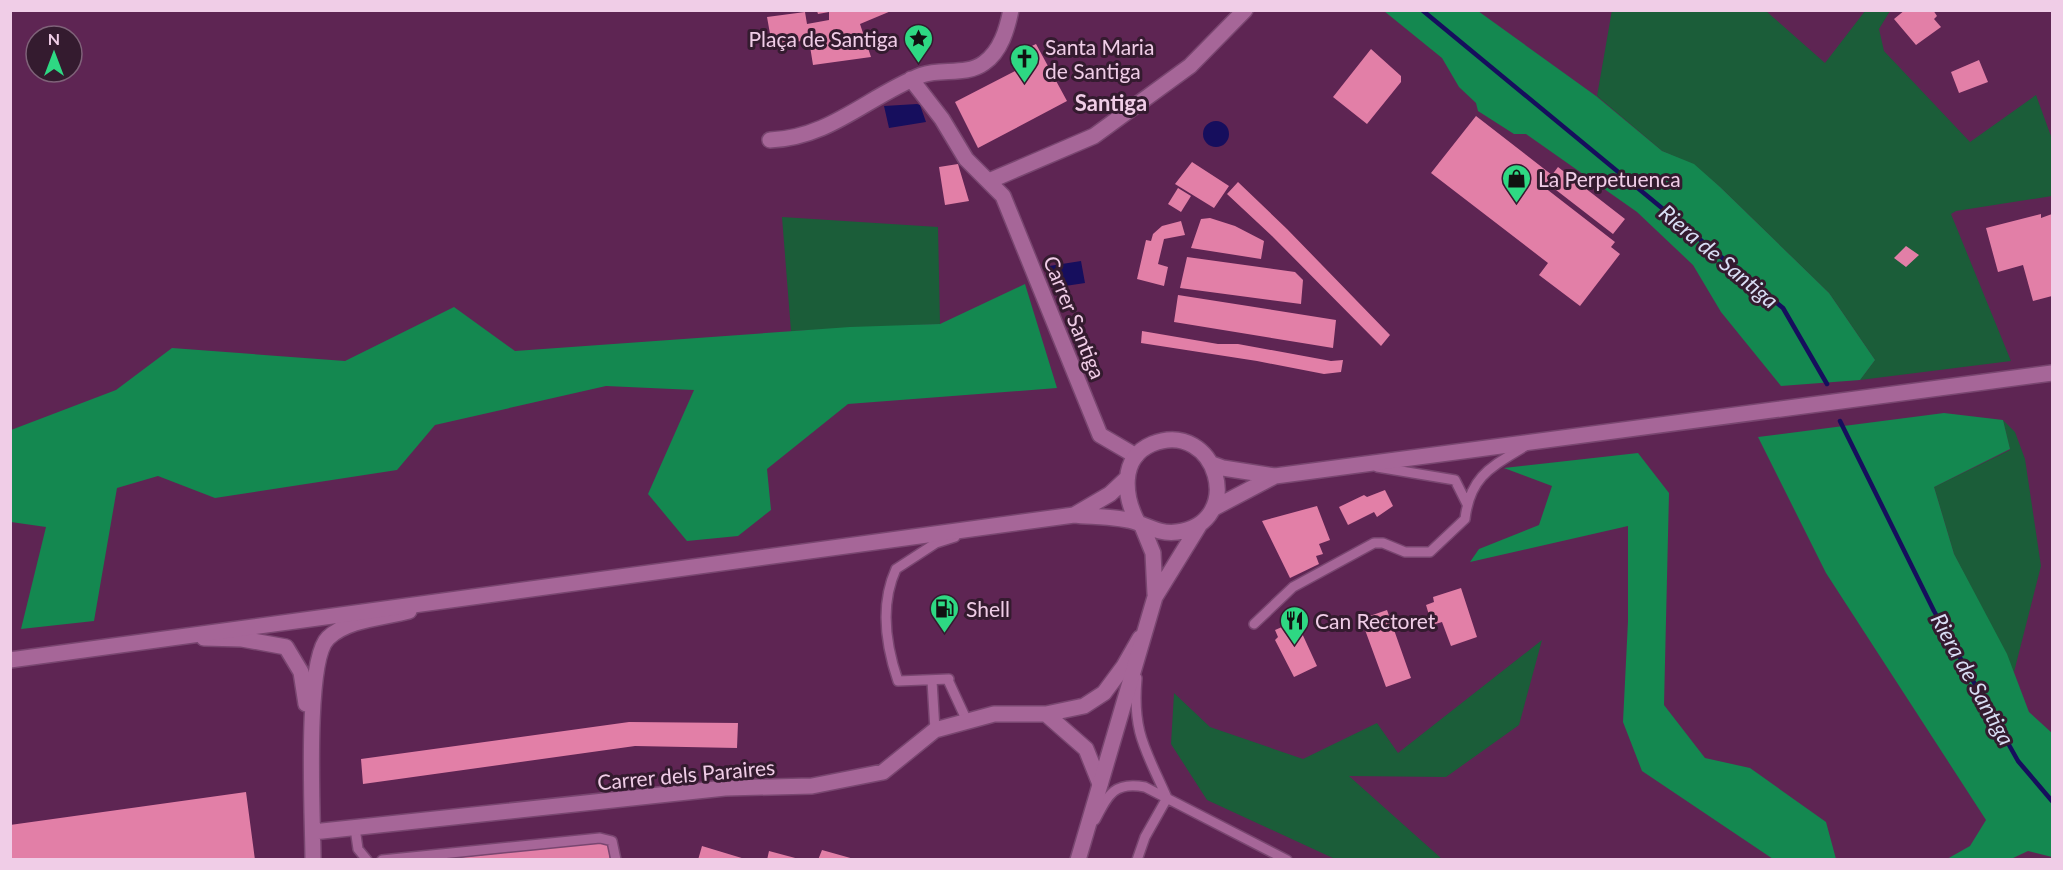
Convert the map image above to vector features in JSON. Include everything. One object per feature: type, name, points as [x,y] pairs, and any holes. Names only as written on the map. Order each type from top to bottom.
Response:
[{"type":"main road","points":[[770,140],[816,133],[911,79],[940,71],[967,70],[983,64],[1000,44],[1011,10]]},
{"type":"main road","points":[[989,181],[1094,136],[1190,66],[1245,10]]},
{"type":"main road","name":"Carrer Santiga","points":[[911,79],[942,119],[966,159],[1003,195],[1100,435],[1136,456]]},
{"type":"main road","points":[[1078,860],[1155,597],[1200,524],[1214,508],[1275,476],[2052,374]]},
{"type":"main road","points":[[1074,515],[1110,494],[1126,479],[1136,456],[1151,445],[1176,441],[1201,450],[1212,464],[1218,484],[1214,508]]},
{"type":"main road","points":[[1212,464],[1275,476]]},
{"type":"main road","points":[[1126,479],[1131,509],[1153,553],[1155,597]]},
{"type":"main road","points":[[10,660],[1074,515],[1140,524],[1175,532],[1200,524]]},
{"type":"main road","points":[[313,860],[312,693],[319,651],[327,639],[345,626],[446,601]]},
{"type":"main road","name":"Carrer dels Paraires","points":[[313,832],[725,788],[812,786],[883,772],[935,730],[994,714],[1046,714],[1084,706],[1104,693],[1124,666],[1148,623]]},
{"type":"main road","points":[[175,638],[242,639],[286,647],[301,672],[313,754]]},
{"type":"main road","points":[[1046,714],[1086,749],[1100,784]]},
{"type":"lane","points":[[1254,624],[1293,587],[1374,543],[1383,543],[1405,552],[1430,552],[1465,519],[1467,504],[1482,474],[1529,444]]},
{"type":"lane","points":[[1354,464],[1455,480],[1467,504]]},
{"type":"lane","points":[[967,721],[948,679],[898,681],[892,662],[885,605],[896,569],[936,543],[992,527]]},
{"type":"lane","points":[[1139,651],[1136,720],[1141,742],[1167,798]]},
{"type":"lane","points":[[932,681],[935,730]]},
{"type":"lane","points":[[1084,840],[1112,792],[1128,784],[1144,787],[1287,860]]},
{"type":"lane","points":[[1137,860],[1145,837],[1167,798]]},
{"type":"lane","points":[[355,828],[358,849],[367,860]]},
{"type":"lane","points":[[382,860],[600,838],[612,841],[616,860]]},
{"type":"green space","points":[[1612,10],[1766,11],[1825,63],[1865,11],[1890,11],[1879,29],[1884,51],[1970,142],[2036,95],[2052,139],[2052,196],[1956,211],[1951,214],[2011,361],[1860,380],[1875,360],[1829,293],[1720,187],[1694,165],[1662,151],[1597,96]]},
{"type":"green space","points":[[1384,11],[1478,11],[1596,96],[1662,151],[1694,164],[1829,293],[1875,360],[1860,380],[1781,386],[1721,312],[1693,265],[1637,212],[1526,134],[1514,134],[1478,111],[1476,103],[1459,87],[1442,58]]},
{"type":"green space","points":[[782,217],[938,227],[940,324],[791,331]]},
{"type":"green space","points":[[1025,284],[1057,388],[848,404],[767,469],[771,510],[738,536],[687,541],[648,494],[694,390],[606,386],[435,425],[397,470],[215,498],[158,476],[117,488],[94,621],[21,629],[46,527],[11,522],[11,430],[116,390],[172,348],[345,361],[454,307],[515,351],[850,327],[940,324]]},
{"type":"green space","points":[[1944,413],[2003,420],[2010,449],[1934,487],[1954,554],[2007,654],[2029,712],[2052,733],[2052,857],[2028,851],[2011,859],[1947,859],[1970,846],[1986,820],[1826,573],[1758,437]]},
{"type":"green space","points":[[2003,420],[2015,432],[2025,459],[2041,566],[2014,672],[1954,554],[1934,487],[2010,450]]},
{"type":"green space","points":[[1638,453],[1669,493],[1664,705],[1705,758],[1750,768],[1826,822],[1836,859],[1773,859],[1642,771],[1623,722],[1628,621],[1628,526],[1470,562],[1479,549],[1539,525],[1552,486],[1504,468]]},
{"type":"green space","points":[[1542,640],[1519,725],[1446,777],[1349,776],[1442,859],[1335,859],[1207,800],[1171,744],[1174,693],[1210,727],[1303,759],[1377,723],[1398,753]]},
{"type":"shaded area","points":[[920,105],[926,122],[889,128],[884,106]]},
{"type":"shaded area","points":[[1216,121],[1225,125],[1229,134],[1225,143],[1216,147],[1207,143],[1203,134],[1207,125]]},
{"type":"shaded area","points":[[1081,261],[1085,283],[1052,288],[1049,266]]},
{"type":"building","points":[[1905,10],[1933,10],[1937,16],[1934,19],[1941,27],[1916,45],[1894,19]]},
{"type":"building","points":[[817,11],[891,11],[860,24],[871,57],[813,65],[809,40],[772,45],[767,17],[805,12],[807,24],[829,20],[829,12],[818,14]]},
{"type":"building","name":"Santa Maria de Santiga","points":[[1036,44],[1067,101],[978,148],[955,102],[1021,68],[1015,54]]},
{"type":"building","points":[[1371,49],[1401,76],[1401,82],[1367,124],[1333,97]]},
{"type":"building","points":[[1979,60],[1988,82],[1959,93],[1951,72]]},
{"type":"building","name":"La Perpetuenca","points":[[1476,116],[1552,175],[1558,167],[1625,219],[1613,234],[1547,183],[1544,187],[1615,242],[1611,247],[1620,254],[1580,306],[1539,275],[1548,263],[1431,173]]},
{"type":"building","points":[[1192,162],[1229,186],[1214,208],[1175,184]]},
{"type":"building","points":[[958,164],[969,201],[945,205],[939,167]]},
{"type":"building","points":[[1238,182],[1390,335],[1381,346],[1227,194]]},
{"type":"building","points":[[1178,188],[1191,196],[1181,212],[1168,204]]},
{"type":"building","points":[[2041,214],[2041,218],[2052,214],[2052,296],[2033,301],[2023,265],[1998,272],[1986,228]]},
{"type":"building","points":[[1210,218],[1235,226],[1264,241],[1261,259],[1191,248],[1201,219]]},
{"type":"building","points":[[1181,221],[1185,235],[1164,239],[1158,264],[1168,267],[1164,286],[1137,279],[1146,240],[1151,241],[1153,234],[1162,226]]},
{"type":"building","points":[[1906,246],[1919,255],[1906,267],[1894,258]]},
{"type":"building","points":[[1187,257],[1295,272],[1303,280],[1301,304],[1180,288]]},
{"type":"building","points":[[1178,295],[1336,320],[1333,348],[1174,322]]},
{"type":"building","points":[[1142,331],[1218,344],[1238,344],[1331,361],[1343,360],[1341,372],[1324,374],[1141,343]]},
{"type":"building","points":[[1385,490],[1393,506],[1377,517],[1374,512],[1348,525],[1339,507],[1364,495],[1367,497]]},
{"type":"building","points":[[1317,506],[1330,540],[1319,544],[1323,554],[1316,556],[1319,564],[1290,578],[1262,521]]},
{"type":"building","points":[[1461,588],[1477,637],[1451,646],[1442,622],[1432,625],[1426,605],[1434,602],[1433,597]]},
{"type":"building","points":[[1387,610],[1411,678],[1386,687],[1361,619]]},
{"type":"building","name":"Can Rectoret","points":[[1294,616],[1317,666],[1294,677],[1275,640],[1278,637],[1275,630],[1282,627],[1280,623]]},
{"type":"building","points":[[629,722],[738,723],[737,748],[635,746],[363,784],[361,759]]},
{"type":"building","points":[[246,792],[255,860],[10,860],[10,825]]},
{"type":"building","points":[[608,842],[610,860],[456,860],[456,858]]},
{"type":"building","points":[[702,846],[745,859],[745,860],[698,860]]},
{"type":"building","points":[[822,850],[854,859],[854,860],[818,860]]},
{"type":"building","points":[[769,851],[799,859],[799,860],[767,860]]},
{"type":"waterway","name":"Riera de Santiga","points":[[1422,10],[1783,308],[1827,384]]},
{"type":"waterway","name":"Riera de Santiga","points":[[1840,421],[1934,611],[2018,761],[2052,801]]},
{"type":"place","name":"Plaça de Santiga","points":[[919,64]]},
{"type":"place","name":"Santa Maria de Santiga","points":[[1024,84]]},
{"type":"place","name":"La Perpetuenca","points":[[1517,204]]},
{"type":"place","name":"Shell","points":[[945,634]]},
{"type":"place","name":"Can Rectoret","points":[[1294,646]]},
{"type":"district","name":"Santiga","points":[[1111,102]]}]
